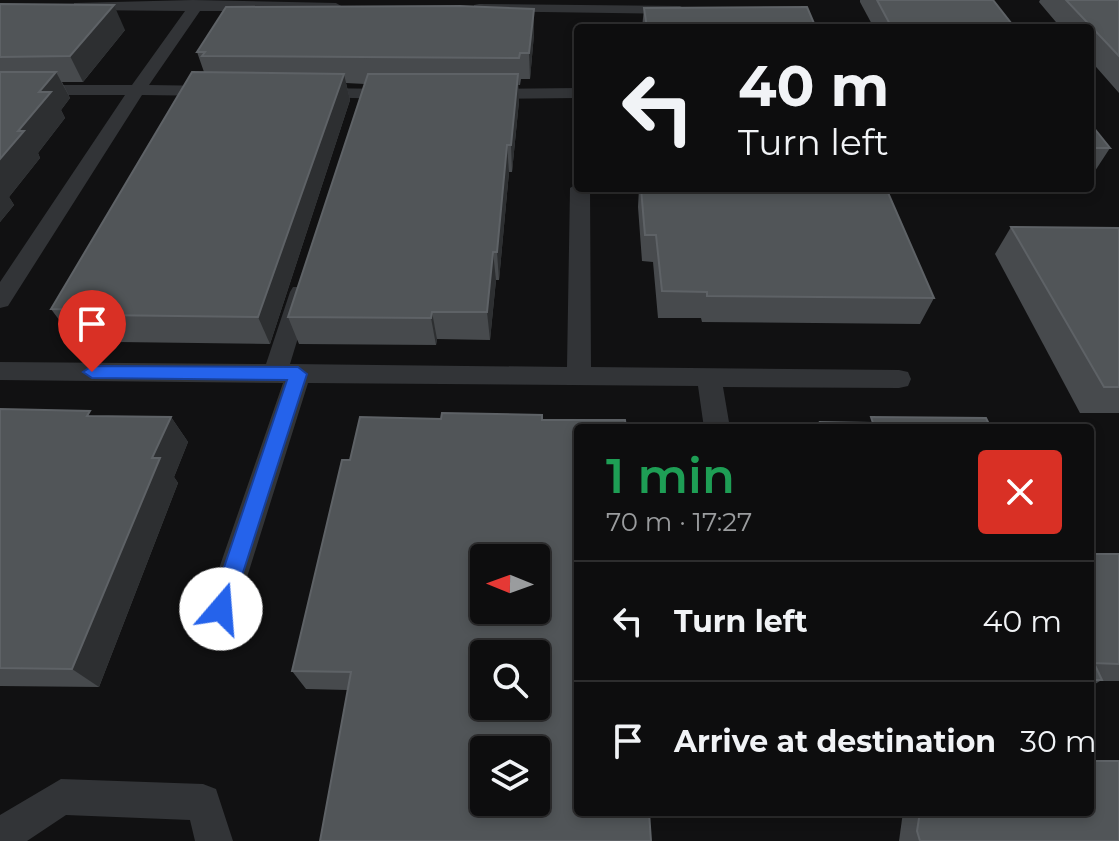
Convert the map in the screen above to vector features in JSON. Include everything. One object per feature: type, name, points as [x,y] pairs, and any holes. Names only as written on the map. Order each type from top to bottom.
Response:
[{"type":"lane","points":[[0,300],[137,90],[198,3]]},
{"type":"lane","points":[[60,6],[198,3],[351,7]]},
{"type":"lane","points":[[584,4],[586,24]]},
{"type":"lane","points":[[460,8],[584,4],[703,10]]},
{"type":"lane","points":[[0,90],[228,92]]},
{"type":"lane","points":[[303,93],[361,101],[409,94]]},
{"type":"lane","points":[[471,94],[574,93]]},
{"type":"lane","points":[[579,376],[580,192]]},
{"type":"lane","points":[[221,609],[286,374],[307,270]]},
{"type":"lane","points":[[0,371],[899,379]]},
{"type":"lane","points":[[709,377],[716,424]]},
{"type":"lane","points":[[7,841],[12,829],[61,797],[203,802],[214,841]]},
{"type":"building","points":[[877,0],[993,0],[1012,24],[890,24]]},
{"type":"building","points":[[1066,0],[1119,0],[1119,56],[1094,30],[1094,24],[1089,24]]},
{"type":"building","points":[[0,4],[114,5],[70,56],[0,57]]},
{"type":"building","points":[[460,6],[534,9],[529,53],[520,53],[519,58],[202,56],[205,52],[197,52],[226,7]]},
{"type":"building","points":[[807,7],[814,24],[646,24],[644,8]]},
{"type":"building","points":[[0,72],[56,72],[39,92],[51,92],[18,131],[24,131],[0,159]]},
{"type":"building","points":[[192,72],[344,74],[258,317],[100,315],[104,310],[51,309]]},
{"type":"building","points":[[368,74],[518,74],[487,312],[432,312],[431,318],[288,317]]},
{"type":"building","points":[[1094,128],[1110,148],[1094,148]]},
{"type":"building","points":[[641,192],[888,192],[934,298],[707,296],[707,292],[662,291],[656,235],[645,235]]},
{"type":"building","points":[[1011,227],[1119,228],[1119,387],[1104,387]]},
{"type":"building","points":[[0,409],[90,411],[87,416],[171,417],[152,458],[160,458],[72,669],[0,668]]},
{"type":"building","points":[[442,413],[542,415],[542,420],[625,420],[626,424],[574,424],[574,816],[649,816],[651,841],[320,841],[351,672],[292,671],[342,460],[350,460],[360,417],[441,419]]},
{"type":"building","points":[[871,417],[986,418],[989,424],[821,424],[820,422],[873,423]]},
{"type":"building","points":[[1094,554],[1119,554],[1119,664],[1094,663]]},
{"type":"building","points":[[1094,663],[1102,680],[1094,680]]},
{"type":"building","points":[[1094,761],[1119,761],[1119,841],[920,841],[917,831],[919,816],[1094,816]]},
{"type":"route","points":[[92,372],[298,374],[221,609]]}]
